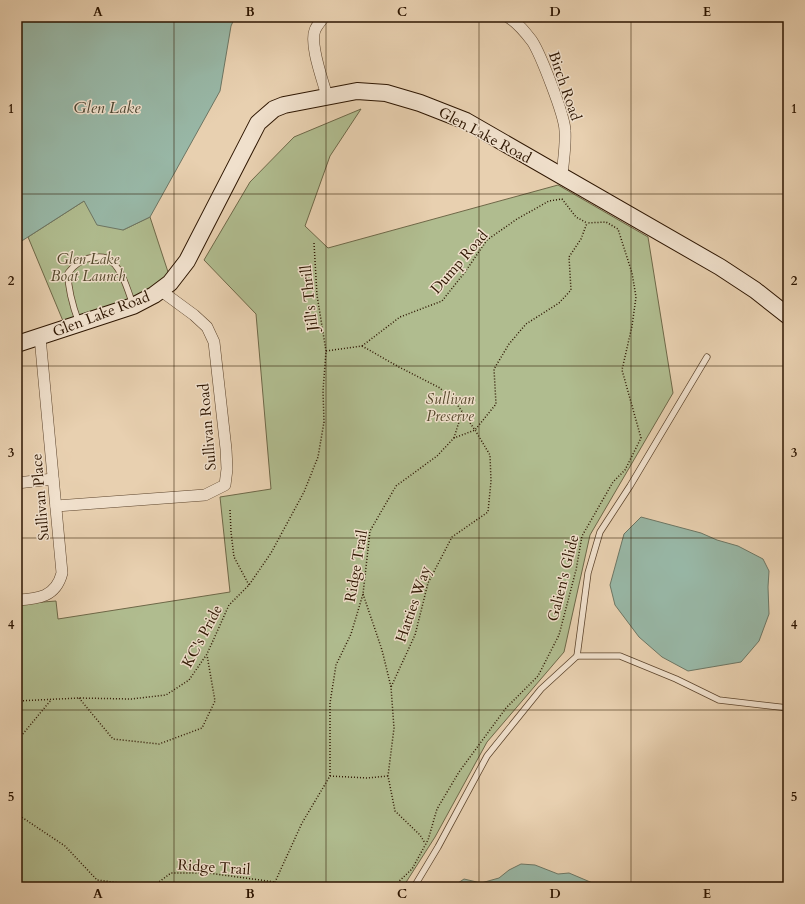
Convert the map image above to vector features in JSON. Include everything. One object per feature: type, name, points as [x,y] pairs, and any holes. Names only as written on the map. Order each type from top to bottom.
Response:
[{"type":"street","points":[[324,17],[315,30],[314,40],[316,58],[327,96]]},
{"type":"street","name":"Birch Road","points":[[508,17],[515,21],[532,42],[558,105],[565,129],[562,177]]},
{"type":"street","name":"Glen Lake Road","points":[[17,344],[133,306],[154,295],[170,283],[187,261],[258,123],[274,109],[284,105],[357,91],[386,93],[420,102],[466,121],[720,267],[755,290],[788,316]]},
{"type":"street","name":"Sullivan Road","points":[[56,506],[205,495],[225,485],[227,469],[226,449],[214,342],[207,327],[194,315],[160,290]]},
{"type":"street","name":"Sullivan Place","points":[[17,600],[45,596],[54,591],[60,581],[62,573],[40,337]]},
{"type":"street","points":[[17,483],[53,479]]},
{"type":"lane","points":[[79,323],[73,307],[68,283],[68,273],[78,262],[87,259],[96,257],[106,258],[116,267],[123,278],[133,306]]},
{"type":"lane","points":[[414,887],[438,847],[487,756],[541,689],[577,656],[588,573],[600,532],[630,486],[707,357]]},
{"type":"lane","points":[[577,656],[620,656],[676,679],[718,700],[788,708]]},
{"type":"path","name":"Dump Road","points":[[362,346],[400,317],[442,301],[465,272],[487,240],[517,219],[549,201],[562,199],[576,217],[587,223]]},
{"type":"path","name":"Galien's Glide","points":[[393,887],[412,868],[425,844],[437,809],[459,772],[506,708],[538,676],[559,635],[576,570],[582,536],[613,482],[625,470],[641,438],[622,370],[636,297],[632,273],[618,229],[606,222],[587,223]]},
{"type":"path","points":[[475,430],[496,404],[494,369],[508,344],[526,324],[559,303],[571,290],[569,256],[581,239],[587,223]]},
{"type":"path","name":"Jill's Thrill","points":[[249,585],[271,553],[304,492],[318,456],[324,422],[323,390],[326,351],[317,296],[314,243]]},
{"type":"path","points":[[326,351],[362,346]]},
{"type":"path","name":"Hatties Way","points":[[362,346],[440,388],[456,403],[490,455],[491,481],[488,512],[452,537],[428,583],[415,635],[391,687]]},
{"type":"path","points":[[454,438],[462,412]]},
{"type":"path","name":"Ridge Trail","points":[[330,776],[330,703],[336,665],[351,634],[363,594],[370,531],[396,486],[437,456],[454,438],[475,430]]},
{"type":"path","points":[[230,510],[230,532],[234,557],[249,585]]},
{"type":"path","name":"KC's Pride","points":[[17,701],[79,698],[131,699],[166,695],[189,680],[206,654],[229,605],[249,585]]},
{"type":"path","points":[[363,594],[382,650],[391,687],[394,728],[388,776],[395,811],[420,835],[425,844]]},
{"type":"path","points":[[79,698],[113,739],[159,744],[202,728],[215,701],[206,654]]},
{"type":"path","points":[[17,741],[51,700]]},
{"type":"path","points":[[271,887],[275,882],[302,823],[330,776],[367,778],[388,776]]},
{"type":"path","name":"Ridge Trail","points":[[17,814],[65,846],[97,880],[151,887],[171,873],[208,873],[275,882]]},
{"type":"green space","name":"Sullivan Preserve","points":[[361,109],[330,156],[305,226],[328,248],[558,185],[648,237],[673,393],[590,535],[564,652],[487,742],[435,837],[403,887],[17,887],[17,604],[56,601],[58,619],[230,592],[220,497],[271,489],[256,314],[204,260],[250,182],[294,137]]},
{"type":"green space","name":"Glen Lake Boat Launch","points":[[84,201],[123,230],[150,217],[169,275],[141,295],[63,321],[28,237]]},
{"type":"water","name":"Glen Lake","points":[[17,17],[235,17],[231,26],[220,91],[150,217],[123,230],[97,225],[84,201],[17,244]]},
{"type":"water","points":[[641,517],[701,533],[717,540],[738,546],[763,559],[769,571],[769,614],[759,641],[741,662],[688,671],[662,657],[639,637],[615,605],[610,585],[624,534]]},
{"type":"water","points":[[521,864],[535,865],[558,874],[569,873],[602,887],[457,887],[458,883],[464,879],[481,883],[499,878],[509,870]]}]
